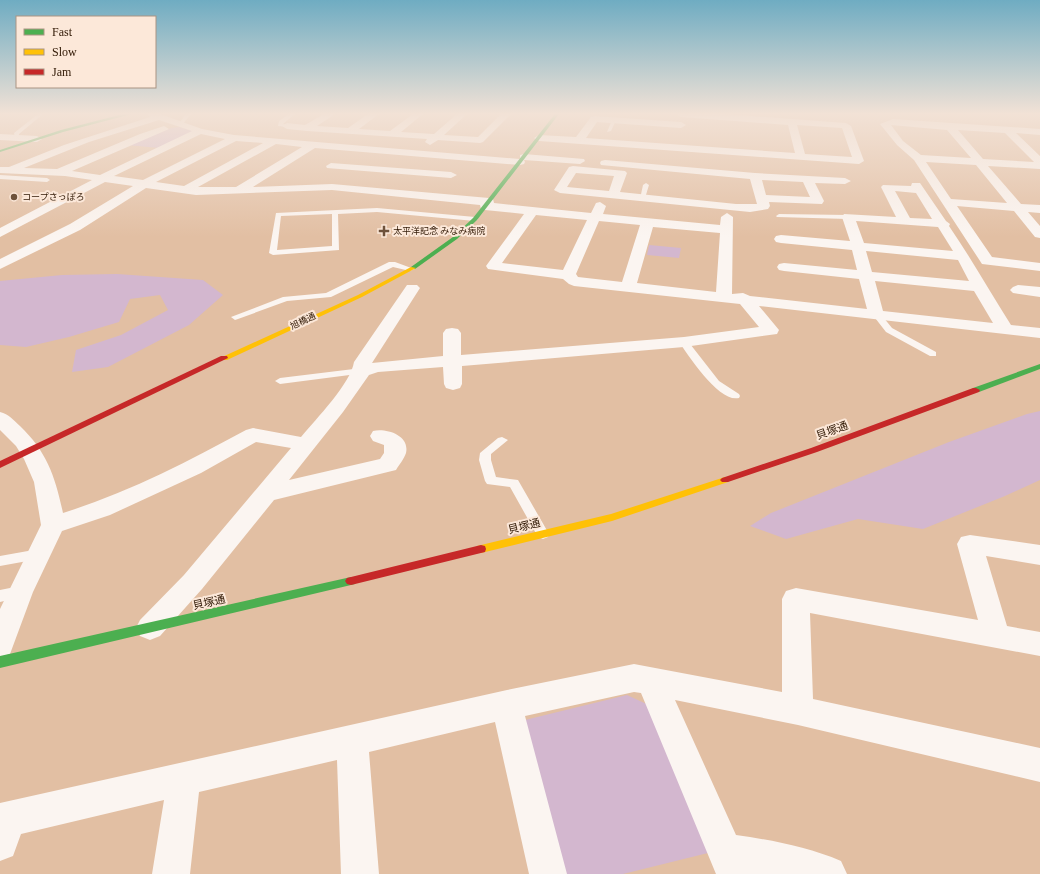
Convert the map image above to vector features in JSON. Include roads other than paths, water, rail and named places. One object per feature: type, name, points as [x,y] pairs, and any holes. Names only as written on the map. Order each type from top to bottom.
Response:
[{"type":"street","points":[[2,173],[44,155]]},
{"type":"street","points":[[58,172],[99,155]]},
{"type":"street","points":[[0,233],[103,178],[151,155]]},
{"type":"street","points":[[0,265],[75,226],[144,184],[201,155]]},
{"type":"street","points":[[185,190],[250,155]]},
{"type":"street","points":[[238,191],[296,155]]},
{"type":"street","points":[[347,155],[328,168],[451,175]]},
{"type":"street","points":[[435,155],[467,158],[580,161],[755,176],[845,181]]},
{"type":"street","name":"旭橋通","points":[[0,464],[370,290],[411,278],[433,255],[457,237],[475,218],[525,155]]},
{"type":"street","points":[[580,161],[584,155]]},
{"type":"street","points":[[626,164],[630,155]]},
{"type":"street","points":[[693,155],[700,188],[697,203]]},
{"type":"street","points":[[767,155],[859,161],[857,155]]},
{"type":"street","points":[[914,155],[918,158],[946,202],[987,261],[1040,267]]},
{"type":"street","points":[[972,155],[1040,234]]},
{"type":"street","points":[[1033,155],[1040,162]]},
{"type":"street","points":[[430,196],[467,158]]},
{"type":"street","points":[[918,158],[1040,166]]},
{"type":"street","points":[[2,173],[58,172],[185,190],[238,191],[300,187],[332,187],[430,196],[532,211],[728,230]]},
{"type":"street","points":[[568,275],[595,217],[609,195],[758,208],[764,206],[763,198],[755,176]]},
{"type":"street","points":[[300,187],[312,178]]},
{"type":"street","points":[[763,198],[818,201],[807,179]]},
{"type":"street","points":[[905,221],[887,187],[918,187],[944,224],[979,287],[1006,330]]},
{"type":"street","points":[[946,202],[1040,209]]},
{"type":"street","points":[[724,296],[728,230],[727,206]]},
{"type":"street","points":[[532,211],[493,266],[568,275],[574,281],[742,298],[1040,333]]},
{"type":"street","points":[[876,314],[858,246],[848,217],[944,224]]},
{"type":"street","points":[[24,221],[75,226]]},
{"type":"street","points":[[628,287],[648,222]]},
{"type":"street","points":[[781,239],[963,256]]},
{"type":"street","points":[[784,267],[979,287]]},
{"type":"street","points":[[150,628],[193,582],[336,408],[362,372],[363,362],[411,278]]},
{"type":"street","points":[[1018,290],[1038,299]]},
{"type":"street","points":[[362,372],[378,367],[684,342],[771,330],[742,298]]},
{"type":"street","points":[[452,333],[453,384]]},
{"type":"street","name":"貝塚通","points":[[0,662],[272,600],[612,517],[814,450],[1040,366]]},
{"type":"street","points":[[0,418],[24,442],[29,450],[45,482],[53,524],[39,554],[10,594],[0,645]]},
{"type":"street","points":[[53,524],[102,509],[192,468],[253,435],[305,444]]},
{"type":"street","points":[[264,494],[388,465],[395,452],[394,441],[380,436]]},
{"type":"street","points":[[996,635],[970,544],[1040,555]]},
{"type":"street","points":[[798,710],[796,599],[1040,644]]},
{"type":"street","points":[[2,828],[184,779],[507,705],[634,678],[652,683],[798,710],[1040,765]]},
{"type":"street","points":[[652,683],[730,863],[767,858],[828,874]]},
{"type":"street","points":[[507,705],[548,874]]},
{"type":"street","points":[[352,741],[360,874]]},
{"type":"street","points":[[171,874],[184,779]]},
{"type":"lane","points":[[2,173],[47,180]]},
{"type":"lane","points":[[642,198],[646,185]]},
{"type":"lane","points":[[377,210],[383,203]]},
{"type":"lane","points":[[279,205],[273,253],[336,248],[335,211]]},
{"type":"lane","points":[[278,214],[377,210],[475,218]]},
{"type":"lane","points":[[779,216],[848,217]]},
{"type":"lane","points":[[235,317],[286,299],[328,295],[392,264],[411,278]]},
{"type":"lane","points":[[876,314],[889,330],[933,354]]},
{"type":"lane","points":[[684,342],[715,383],[735,396]]},
{"type":"lane","points":[[280,381],[362,372]]},
{"type":"lane","points":[[502,440],[486,453],[485,460],[491,481],[514,483],[543,534]]},
{"type":"lane","points":[[0,561],[39,554]]},
{"type":"place","name":"コープさっぽろ","points":[[14,197]]},
{"type":"place","name":"太平洋記念 みなみ病院","points":[[384,231]]}]
